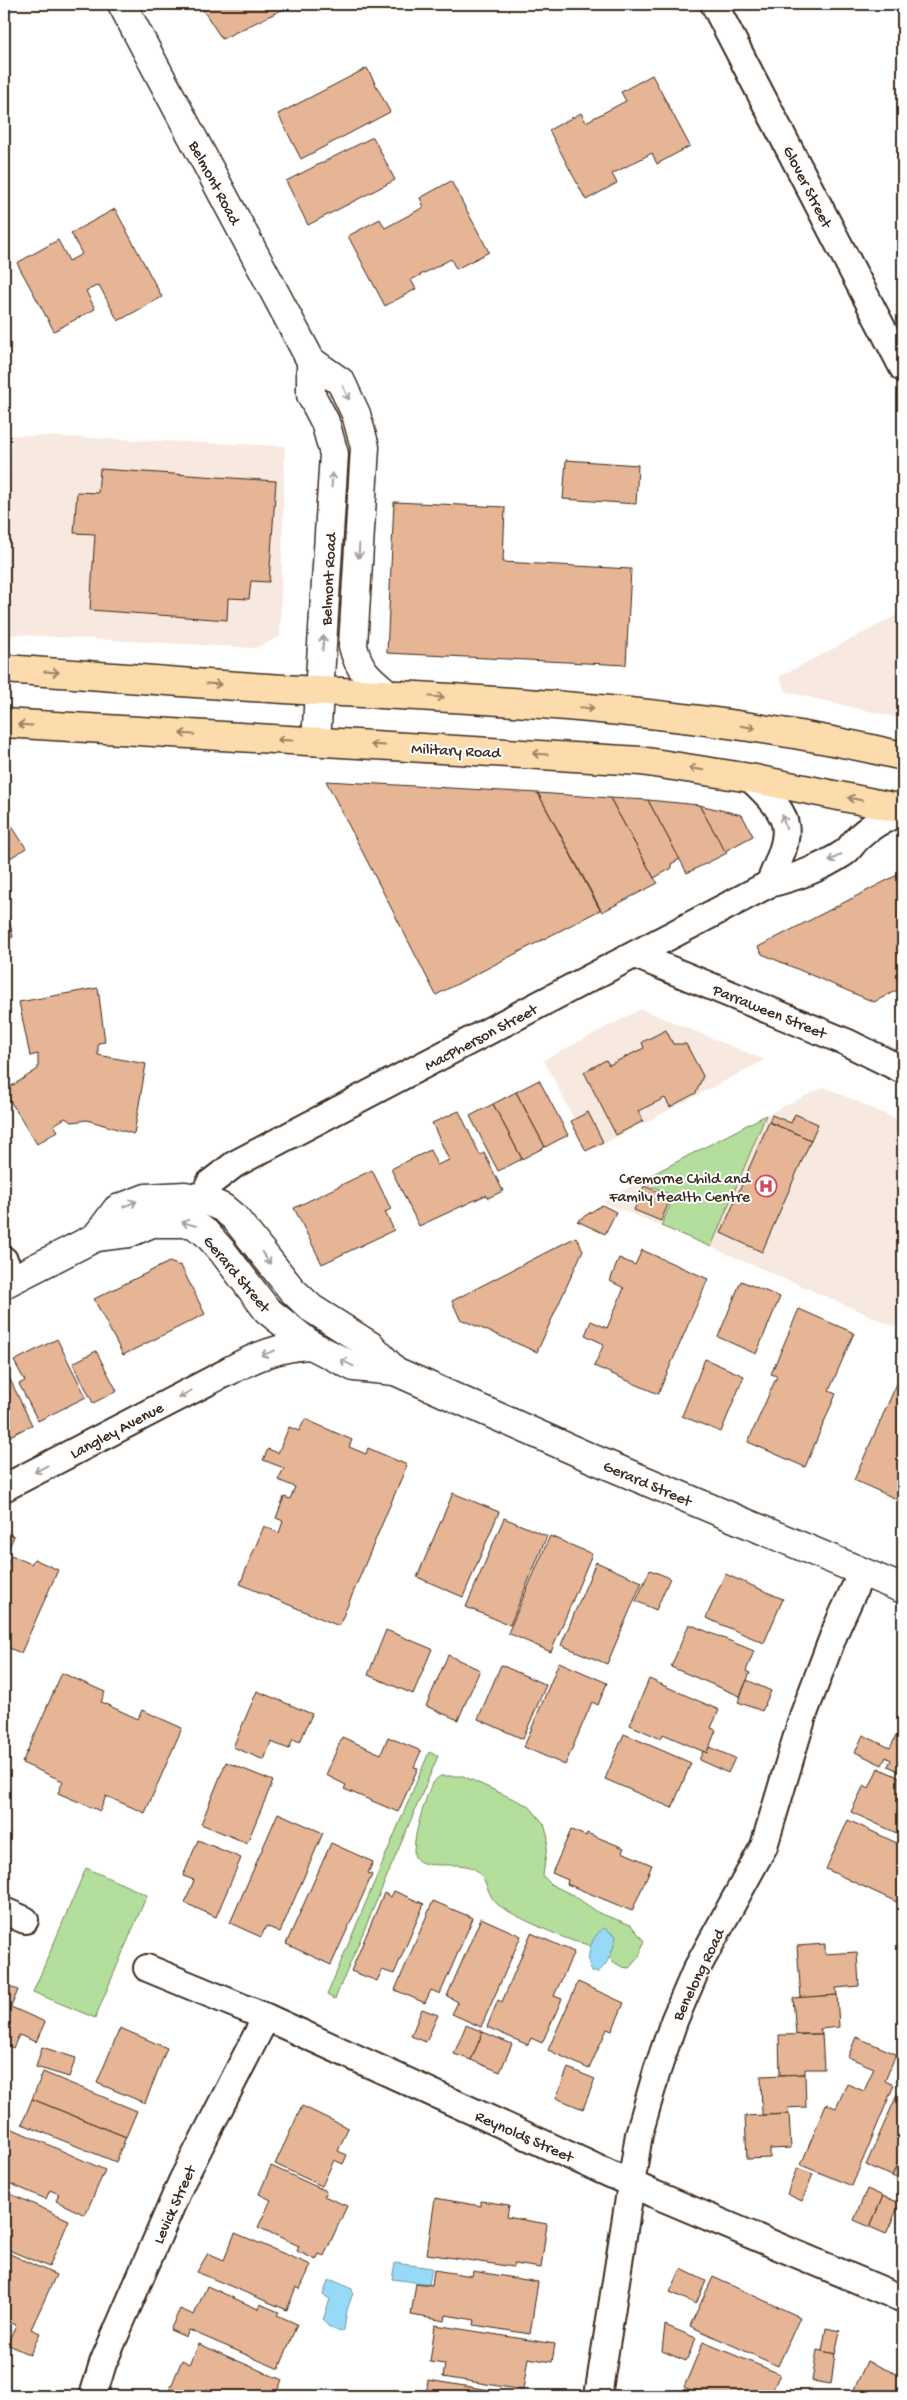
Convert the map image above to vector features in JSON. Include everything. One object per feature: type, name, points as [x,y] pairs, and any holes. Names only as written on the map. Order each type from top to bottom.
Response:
[{"type":"highway","points":[[4,669],[318,691],[388,694],[684,716],[846,742],[903,756]]},
{"type":"highway","name":"Military Road","points":[[4,723],[599,757],[677,766],[750,778],[903,809]]},
{"type":"main road","name":"Belmont Road","points":[[122,4],[311,360],[341,382],[356,414],[365,446],[353,646],[356,659],[364,674],[388,694]]},
{"type":"main road","name":"Belmont Road","points":[[311,360],[311,394],[325,422],[334,454],[316,741]]},
{"type":"main road","name":"Gerard Street","points":[[96,1237],[117,1209],[146,1198],[184,1196],[203,1199],[223,1208],[236,1218],[280,1276],[311,1308],[371,1346],[395,1371]]},
{"type":"main road","name":"Gerard Street","points":[[96,1237],[129,1233],[152,1223],[192,1223],[206,1233],[223,1252],[267,1310],[311,1345],[354,1367],[395,1371],[591,1458],[903,1589]]},
{"type":"main road","points":[[7,1275],[96,1237]]},
{"type":"main road","points":[[229,1371],[269,1352],[294,1345],[311,1345]]},
{"type":"street","name":"Glover Street","points":[[714,4],[903,368]]},
{"type":"street","points":[[750,778],[775,801],[786,822],[786,840],[769,884]]},
{"type":"street","name":"MacPherson Street","points":[[203,1199],[210,1183],[235,1164],[769,884],[807,873],[825,864],[846,852],[876,823],[889,816],[903,813]]},
{"type":"street","name":"Parraween Street","points":[[635,955],[837,1038],[903,1070]]},
{"type":"street","name":"Langley Avenue","points":[[4,1488],[229,1371]]},
{"type":"street","name":"Benelong Road","points":[[598,2396],[639,2134],[674,2020],[696,1970],[764,1846],[803,1716],[836,1629],[862,1572]]},
{"type":"street","name":"Reynolds Street","points":[[148,1968],[266,2017],[632,2182],[903,2299]]},
{"type":"street","name":"Levick Street","points":[[93,2396],[103,2363],[182,2181],[266,2017]]},
{"type":"shaded area","points":[[12,435],[285,446],[280,637],[255,648],[4,634],[4,560]]},
{"type":"shaded area","points":[[903,612],[903,719],[787,692],[779,677]]},
{"type":"shaded area","points":[[641,1009],[765,1060],[590,1151],[544,1060]]},
{"type":"shaded area","points":[[824,1087],[903,1122],[903,1330],[711,1247],[766,1115]]},
{"type":"shaded area","points":[[640,1181],[675,1196],[661,1226],[603,1202]]},
{"type":"green space","points":[[766,1115],[711,1247],[661,1226],[674,1196],[640,1181]]},
{"type":"green space","points":[[429,1752],[438,1756],[335,1999],[327,1995]]},
{"type":"green space","points":[[440,1776],[463,1776],[529,1806],[544,1824],[548,1838],[543,1876],[552,1885],[573,1895],[599,1913],[631,1925],[644,1941],[639,1957],[629,1968],[620,1966],[595,1948],[545,1929],[500,1906],[492,1898],[482,1877],[476,1870],[462,1865],[426,1864],[415,1857],[415,1842],[423,1809],[429,1790]]},
{"type":"green space","points":[[86,1868],[147,1895],[95,2018],[33,1992]]},
{"type":"water","points":[[604,1928],[616,1936],[614,1946],[602,1969],[598,1972],[592,1972],[589,1961],[590,1948],[596,1936]]},
{"type":"water","points":[[395,2263],[432,2268],[429,2284],[392,2279]]},
{"type":"water","points":[[332,2280],[352,2289],[353,2293],[347,2310],[344,2330],[340,2332],[328,2326],[323,2320],[330,2299],[323,2295],[328,2281]]},
{"type":"building","points":[[199,4],[294,4],[222,39]]},
{"type":"building","points":[[367,68],[390,112],[301,159],[278,114]]},
{"type":"building","points":[[652,75],[690,146],[657,164],[652,153],[612,174],[617,183],[586,200],[549,130],[581,113],[586,122],[626,101],[621,92]]},
{"type":"building","points":[[373,137],[395,180],[308,225],[286,181]]},
{"type":"building","points":[[451,181],[489,252],[456,269],[451,259],[411,280],[416,289],[385,306],[348,236],[380,219],[385,228],[424,207],[420,198]]},
{"type":"building","points":[[115,209],[162,297],[118,321],[99,285],[86,291],[95,309],[54,331],[17,263],[58,240],[69,261],[82,254],[71,233]]},
{"type":"building","points":[[566,460],[638,465],[636,504],[563,499]]},
{"type":"building","points":[[100,469],[276,481],[269,582],[251,581],[249,599],[228,598],[227,620],[90,610],[95,534],[74,533],[77,492],[98,493]]},
{"type":"building","points":[[394,502],[505,507],[503,562],[631,569],[626,665],[387,653]]},
{"type":"building","points":[[326,781],[538,793],[600,910],[436,995]]},
{"type":"building","points":[[538,793],[610,798],[658,883],[602,912]]},
{"type":"building","points":[[610,798],[648,800],[680,859],[671,864],[672,868],[654,878]]},
{"type":"building","points":[[648,800],[699,805],[727,853],[687,873]]},
{"type":"building","points":[[699,805],[742,815],[753,836],[725,851]]},
{"type":"building","points":[[4,814],[26,848],[4,862]]},
{"type":"building","points":[[903,872],[903,987],[874,1002],[762,954],[758,947]]},
{"type":"building","points":[[4,896],[13,937],[4,939]]},
{"type":"building","points":[[98,988],[105,1042],[98,1043],[98,1055],[146,1064],[134,1134],[87,1120],[72,1122],[65,1118],[54,1125],[58,1131],[37,1144],[4,1091],[38,1069],[38,1054],[30,1056],[19,1002]]},
{"type":"building","points":[[666,1030],[673,1044],[686,1044],[703,1076],[696,1093],[670,1107],[665,1098],[638,1111],[643,1121],[616,1135],[584,1072],[606,1060],[609,1065],[644,1048],[642,1042]]},
{"type":"building","points":[[539,1080],[568,1135],[545,1147],[516,1092]]},
{"type":"building","points":[[516,1092],[545,1147],[522,1159],[493,1104]]},
{"type":"building","points":[[493,1104],[522,1159],[498,1171],[470,1116]]},
{"type":"building","points":[[459,1111],[480,1155],[484,1153],[503,1191],[488,1198],[486,1195],[419,1226],[391,1169],[430,1150],[437,1165],[449,1160],[432,1123]]},
{"type":"building","points":[[588,1112],[603,1142],[586,1151],[571,1121]]},
{"type":"building","points":[[795,1114],[818,1124],[811,1140],[769,1122],[772,1115],[791,1123]]},
{"type":"building","name":"Cremorne Child and Family Health Centre","points":[[769,1122],[811,1140],[762,1252],[721,1233]]},
{"type":"building","points":[[372,1170],[391,1209],[385,1212],[394,1230],[322,1264],[294,1208]]},
{"type":"building","points":[[644,1186],[671,1197],[661,1221],[634,1210]]},
{"type":"building","points":[[602,1205],[616,1212],[605,1234],[577,1221]]},
{"type":"building","points":[[576,1237],[583,1250],[537,1352],[460,1319],[452,1301]]},
{"type":"building","points":[[642,1250],[708,1279],[658,1394],[594,1366],[604,1344],[585,1335],[591,1321],[607,1328],[624,1288],[610,1281],[619,1258],[635,1265]]},
{"type":"building","points":[[169,1262],[181,1266],[205,1314],[123,1355],[94,1299]]},
{"type":"building","points":[[741,1281],[780,1297],[756,1354],[718,1337]]},
{"type":"building","points":[[799,1309],[854,1333],[829,1391],[836,1394],[805,1467],[748,1442],[777,1376],[771,1374]]},
{"type":"building","points":[[57,1339],[86,1397],[38,1421],[19,1384],[25,1381],[14,1361]]},
{"type":"building","points":[[96,1351],[117,1391],[93,1403],[73,1363]]},
{"type":"building","points":[[705,1359],[744,1376],[721,1432],[682,1416]]},
{"type":"building","points":[[903,1370],[903,1502],[854,1480]]},
{"type":"building","points":[[6,1371],[32,1425],[4,1439],[4,1373]]},
{"type":"building","points":[[305,1419],[352,1440],[349,1447],[366,1454],[368,1448],[407,1465],[339,1626],[240,1584],[264,1526],[279,1533],[283,1521],[276,1518],[284,1497],[290,1499],[295,1487],[278,1480],[284,1468],[263,1460],[268,1449],[278,1453],[289,1427],[299,1431]]},
{"type":"building","points":[[453,1493],[499,1512],[463,1597],[417,1577]]},
{"type":"building","points":[[504,1518],[547,1536],[510,1625],[466,1607]]},
{"type":"building","points":[[4,1532],[14,1536],[4,1560]]},
{"type":"building","points":[[550,1536],[592,1554],[551,1652],[508,1633]]},
{"type":"building","points":[[11,1555],[31,1564],[34,1559],[58,1570],[21,1653],[4,1646],[4,1571]]},
{"type":"building","points":[[596,1562],[642,1582],[607,1664],[561,1645]]},
{"type":"building","points":[[650,1570],[670,1578],[656,1610],[636,1601]]},
{"type":"building","points":[[725,1574],[783,1599],[764,1643],[706,1618]]},
{"type":"building","points":[[689,1624],[754,1651],[746,1671],[750,1673],[740,1696],[671,1667]]},
{"type":"building","points":[[386,1630],[432,1649],[413,1694],[368,1675]]},
{"type":"building","points":[[448,1655],[480,1670],[458,1720],[426,1706]]},
{"type":"building","points":[[559,1662],[607,1683],[598,1705],[592,1702],[565,1765],[524,1747]]},
{"type":"building","points":[[501,1665],[546,1685],[523,1739],[478,1719]]},
{"type":"building","points":[[62,1673],[105,1692],[101,1702],[138,1719],[142,1710],[182,1728],[145,1813],[106,1796],[100,1811],[58,1793],[63,1781],[22,1763]]},
{"type":"building","points":[[649,1679],[719,1710],[711,1728],[716,1730],[707,1753],[663,1734],[661,1739],[630,1725]]},
{"type":"building","points":[[747,1680],[771,1691],[762,1711],[738,1702]]},
{"type":"building","points":[[257,1691],[312,1714],[300,1742],[293,1739],[289,1749],[271,1742],[264,1760],[233,1747]]},
{"type":"building","points":[[903,1729],[903,1773],[888,1766],[891,1760],[886,1757],[882,1765],[855,1752],[863,1735],[890,1748],[896,1736],[900,1737]]},
{"type":"building","points":[[624,1734],[691,1763],[672,1808],[605,1779]]},
{"type":"building","points":[[342,1737],[381,1754],[388,1737],[421,1751],[414,1767],[418,1768],[398,1812],[344,1789],[346,1785],[326,1775]]},
{"type":"building","points":[[709,1747],[735,1758],[728,1773],[699,1760],[703,1751],[707,1753]]},
{"type":"building","points":[[226,1762],[273,1781],[247,1843],[201,1824]]},
{"type":"building","points":[[878,1768],[903,1779],[903,1836],[851,1812],[864,1785],[869,1788]]},
{"type":"building","points":[[278,1813],[323,1833],[280,1932],[266,1926],[261,1937],[230,1923]]},
{"type":"building","points":[[848,1820],[903,1846],[903,1905],[826,1869]]},
{"type":"building","points":[[571,1830],[586,1836],[587,1833],[624,1848],[622,1852],[652,1865],[632,1911],[567,1884],[568,1880],[552,1873]]},
{"type":"building","points":[[198,1840],[241,1858],[216,1917],[185,1903],[194,1880],[183,1876]]},
{"type":"building","points":[[331,1843],[373,1862],[368,1873],[372,1875],[331,1965],[286,1944]]},
{"type":"building","points":[[394,1891],[424,1904],[394,1974],[382,1970],[377,1981],[351,1971],[384,1893],[391,1897]]},
{"type":"building","points":[[433,1901],[473,1918],[440,1994],[431,1990],[425,2003],[395,1990]]},
{"type":"building","points":[[481,1918],[521,1936],[481,2027],[452,2014],[458,2002],[447,1996]]},
{"type":"building","points":[[531,1933],[574,1952],[554,1996],[562,1999],[542,2043],[531,2038],[528,2045],[487,2027],[498,2000],[502,2002]]},
{"type":"building","points":[[825,1944],[825,1954],[857,1952],[859,1986],[836,1988],[837,1995],[801,1998],[797,1946]]},
{"type":"building","points":[[578,1982],[624,2003],[612,2031],[607,2029],[589,2069],[548,2050]]},
{"type":"building","points":[[4,1984],[18,1990],[11,2007],[45,2022],[36,2042],[19,2035],[13,2048],[4,2044]]},
{"type":"building","points":[[837,1995],[839,2027],[820,2029],[822,2034],[796,2034],[793,1998]]},
{"type":"building","points":[[903,2008],[903,2030],[900,2030],[900,2009]]},
{"type":"building","points":[[422,2009],[438,2015],[426,2042],[411,2036]]},
{"type":"building","points":[[466,2025],[483,2032],[471,2060],[454,2054]]},
{"type":"building","points":[[120,2028],[167,2048],[145,2103],[97,2083]]},
{"type":"building","points":[[483,2032],[512,2044],[500,2072],[471,2060]]},
{"type":"building","points":[[822,2034],[824,2069],[805,2069],[805,2074],[780,2075],[779,2035]]},
{"type":"building","points":[[856,2037],[896,2054],[885,2081],[894,2085],[852,2186],[801,2165],[826,2104],[836,2108],[847,2084],[864,2091],[874,2068],[848,2057]]},
{"type":"building","points":[[42,2047],[76,2058],[69,2077],[36,2067]]},
{"type":"building","points":[[568,2068],[595,2079],[583,2109],[556,2098]]},
{"type":"building","points":[[43,2072],[137,2111],[126,2137],[32,2099]]},
{"type":"building","points":[[805,2074],[806,2107],[787,2108],[789,2114],[762,2115],[761,2076]]},
{"type":"building","points":[[901,2086],[903,2087],[903,2150],[892,2176],[866,2165]]},
{"type":"building","points":[[32,2099],[126,2137],[116,2162],[22,2124]]},
{"type":"building","points":[[302,2106],[348,2128],[338,2151],[347,2155],[343,2164],[334,2160],[322,2186],[275,2164]]},
{"type":"building","points":[[789,2114],[791,2148],[770,2149],[770,2158],[747,2159],[745,2116]]},
{"type":"building","points":[[4,2125],[105,2170],[85,2215],[56,2201],[59,2194],[50,2190],[46,2199],[4,2181]]},
{"type":"building","points":[[903,2150],[903,2181],[892,2176]]},
{"type":"building","points":[[271,2166],[326,2191],[324,2196],[347,2206],[324,2256],[319,2254],[316,2260],[297,2251],[299,2246],[258,2227],[271,2200],[259,2194]]},
{"type":"building","points":[[797,2168],[813,2174],[802,2201],[787,2194]]},
{"type":"building","points":[[867,2189],[883,2196],[870,2227],[854,2220]]},
{"type":"building","points":[[4,2191],[69,2220],[49,2267],[4,2248]]},
{"type":"building","points":[[883,2196],[900,2203],[886,2234],[870,2227]]},
{"type":"building","points":[[435,2198],[481,2206],[481,2201],[509,2205],[507,2217],[547,2224],[541,2268],[514,2264],[513,2267],[427,2254]]},
{"type":"building","points":[[235,2233],[311,2265],[300,2289],[296,2287],[287,2310],[197,2272],[208,2253],[224,2260]]},
{"type":"building","points":[[8,2253],[56,2275],[31,2329],[40,2333],[30,2355],[7,2344],[16,2325],[4,2319],[4,2262]]},
{"type":"building","points":[[681,2269],[706,2281],[696,2304],[670,2292]]},
{"type":"building","points":[[434,2270],[472,2276],[473,2271],[538,2282],[530,2334],[474,2325],[475,2320],[446,2315],[445,2321],[411,2315],[416,2283],[432,2285]]},
{"type":"building","points":[[713,2277],[800,2317],[778,2366],[690,2326]]},
{"type":"building","points":[[207,2286],[258,2309],[260,2304],[279,2312],[277,2315],[297,2324],[279,2369],[189,2330],[186,2337],[170,2330],[180,2309],[194,2315]]},
{"type":"building","points":[[435,2325],[555,2344],[552,2362],[528,2358],[523,2390],[443,2377],[445,2364],[430,2362]]},
{"type":"building","points":[[665,2325],[696,2338],[686,2361],[662,2351]]},
{"type":"building","points":[[826,2328],[840,2331],[835,2354],[822,2351]]},
{"type":"building","points":[[703,2342],[780,2374],[770,2396],[705,2396],[684,2387]]},
{"type":"building","points":[[199,2344],[282,2380],[275,2396],[186,2396],[170,2389],[182,2360],[190,2364]]},
{"type":"building","points":[[817,2350],[835,2354],[831,2384],[812,2381]]},
{"type":"building","points":[[867,2361],[903,2377],[903,2396],[851,2396]]},
{"type":"building","points":[[428,2380],[520,2395],[520,2396],[426,2396]]},
{"type":"place","name":"Cremorne Child and Family Health Centre","points":[[766,1186]]}]
